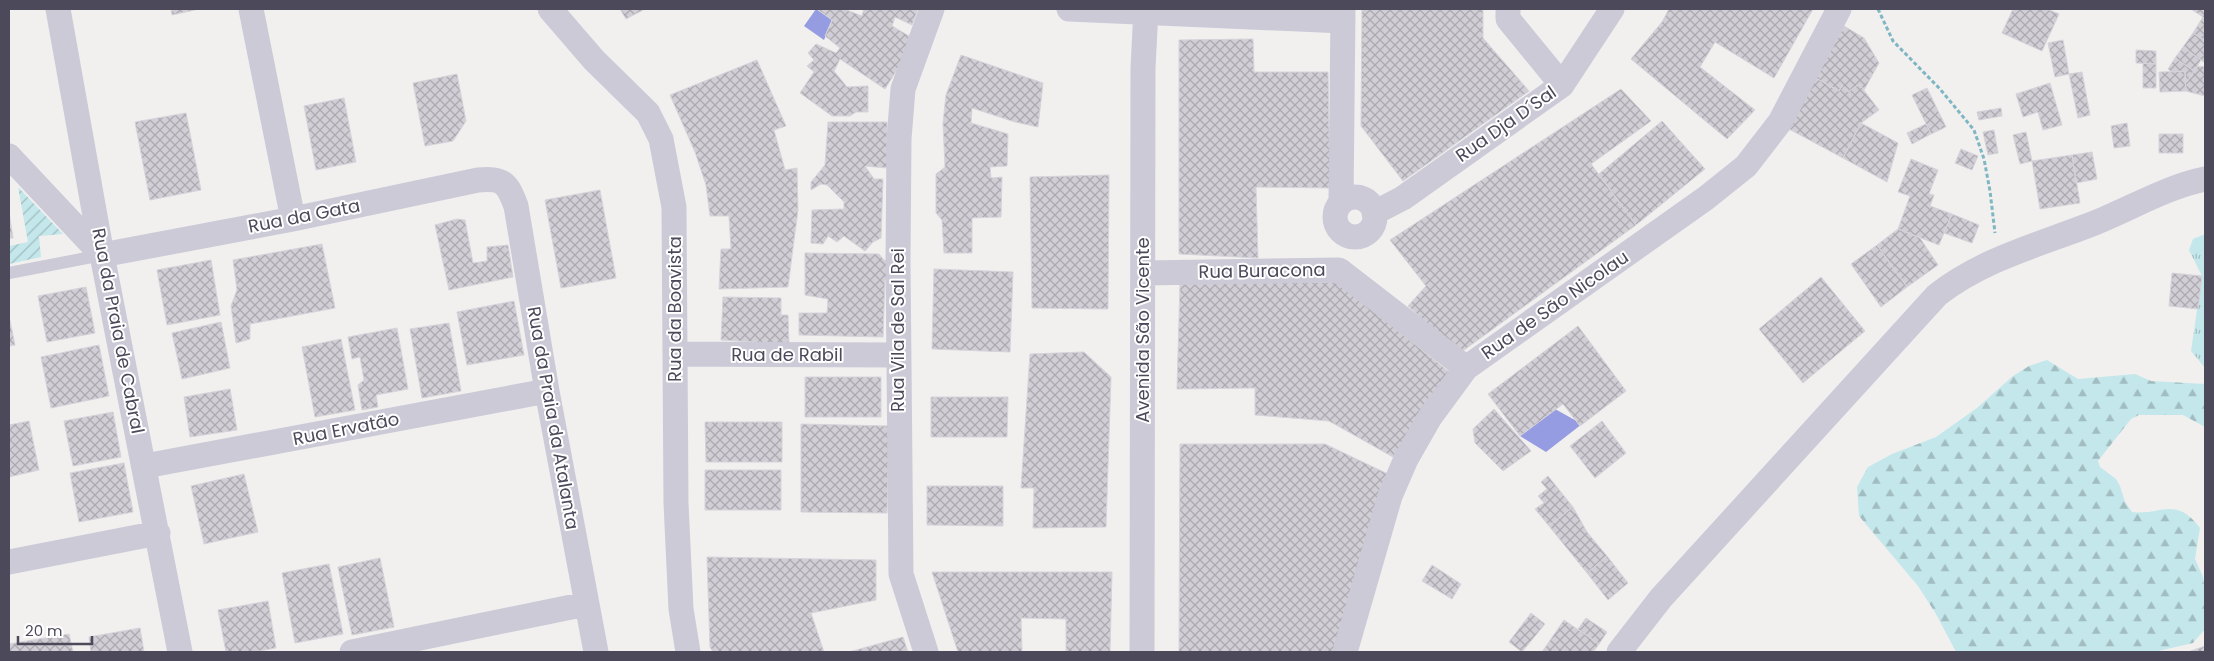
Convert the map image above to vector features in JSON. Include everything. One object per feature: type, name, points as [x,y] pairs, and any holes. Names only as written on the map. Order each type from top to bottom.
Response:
[{"type":"street","name":"Rua da Praia de Cabral","points":[[58,9],[102,255],[180,652]]},
{"type":"street","points":[[251,9],[293,219]]},
{"type":"street","name":"Rua da Boavista","points":[[550,9],[594,60],[648,113],[661,139],[674,207],[676,503],[681,609],[688,652]]},
{"type":"street","name":"Rua Vila de Sal Rei","points":[[926,652],[901,574],[898,355],[899,139],[903,89],[932,9]]},
{"type":"street","points":[[1069,9],[1085,11],[1146,10],[1343,15],[1341,203]]},
{"type":"street","points":[[1508,9],[1508,19],[1562,85]]},
{"type":"street","name":"Rua Dja D´Sal","points":[[1374,213],[1403,198],[1562,85],[1612,9]]},
{"type":"street","name":"Rua de São Nicolau","points":[[1345,652],[1390,496],[1406,459],[1430,417],[1466,368],[1706,198],[1746,166],[1780,122],[1840,9]]},
{"type":"street","name":"Avenida São Vicente","points":[[1142,652],[1143,68],[1146,10]]},
{"type":"street","points":[[9,156],[102,255]]},
{"type":"street","name":"Rua da Gata","points":[[102,255],[293,219],[478,180],[496,179],[505,185]]},
{"type":"street","points":[[1619,652],[1661,598],[1920,312],[1958,279],[1998,259],[2092,224],[2186,183],[2205,179]]},
{"type":"street","name":"Rua da Praia da Atalanta","points":[[505,185],[516,206],[547,391],[596,652]]},
{"type":"street","points":[[1352,197],[1363,199],[1374,213],[1372,226],[1369,231],[1358,236],[1346,235],[1341,231],[1335,220],[1337,208],[1341,203],[1352,197]]},
{"type":"street","points":[[1339,270],[1346,235]]},
{"type":"street","name":"Rua Buracona","points":[[1143,273],[1339,270],[1466,368]]},
{"type":"street","name":"Rua de Rabil","points":[[676,354],[898,355]]},
{"type":"street","name":"Rua Ervatão","points":[[144,466],[547,391]]},
{"type":"street","points":[[9,562],[158,533]]},
{"type":"street","points":[[352,652],[586,604]]},
{"type":"lane","points":[[9,274],[102,255]]},
{"type":"path","points":[[1878,9],[1893,41],[1940,89],[1974,130],[1984,159],[1990,191],[1998,259]]},
{"type":"green space","points":[[18,187],[63,234],[39,236],[41,257],[9,264],[9,246],[28,242]]},
{"type":"green space","points":[[2205,234],[2205,368],[2191,351],[2202,276],[2189,250],[2193,239]]},
{"type":"green space","points":[[2047,360],[2078,379],[2135,374],[2151,381],[2205,384],[2205,427],[2183,415],[2139,415],[2131,419],[2098,461],[2100,467],[2116,479],[2125,502],[2132,512],[2175,509],[2191,518],[2200,528],[2195,559],[2203,577],[2205,629],[2193,643],[2154,652],[1956,652],[1936,614],[1918,586],[1859,516],[1857,487],[1868,467],[1892,454],[1936,437],[1977,408],[2013,376],[2029,366]]},
{"type":"water","points":[[816,9],[832,20],[824,40],[804,26]]},
{"type":"water","points":[[1555,409],[1582,424],[1546,452],[1520,436]]},
{"type":"building","points":[[171,9],[199,9],[172,15]]},
{"type":"building","points":[[620,9],[645,9],[626,19]]},
{"type":"building","points":[[817,9],[844,9],[862,16],[864,9],[918,9],[912,25],[895,17],[892,26],[909,36],[906,55],[885,89],[840,59],[834,71],[847,87],[868,86],[868,112],[856,112],[850,116],[832,116],[800,93],[814,72],[807,66],[814,60],[808,53],[816,44],[836,53],[840,48],[825,36],[832,20]]},
{"type":"building","points":[[1362,9],[1483,9],[1483,38],[1529,91],[1403,181],[1361,126]]},
{"type":"building","points":[[1669,9],[1813,9],[1774,78],[1715,42],[1700,67],[1755,110],[1727,139],[1631,59],[1662,22]]},
{"type":"building","points":[[2013,9],[2047,9],[2059,14],[2042,51],[2002,33]]},
{"type":"building","points":[[2191,9],[2205,9],[2205,19],[2203,17]]},
{"type":"building","points":[[2203,17],[2205,19],[2205,41],[2193,33]]},
{"type":"building","points":[[1844,26],[1864,38],[1879,63],[1864,90],[1859,84],[1848,92],[1842,86],[1839,91],[1816,78]]},
{"type":"building","points":[[2193,33],[2205,41],[2205,63],[2183,47]]},
{"type":"building","points":[[1253,39],[1254,72],[1328,72],[1330,188],[1256,187],[1258,258],[1179,254],[1179,40]]},
{"type":"building","points":[[2063,40],[2069,74],[2055,77],[2048,43]]},
{"type":"building","points":[[2183,47],[2201,60],[2194,71],[2175,58]]},
{"type":"building","points":[[2136,50],[2156,51],[2156,64],[2136,63]]},
{"type":"building","points":[[961,55],[1043,83],[1038,127],[1015,122],[972,108],[971,123],[1008,134],[1007,166],[990,167],[991,178],[1002,177],[1001,217],[972,218],[972,253],[944,253],[942,220],[936,213],[936,174],[945,167],[943,123],[946,95]]},
{"type":"building","points":[[2175,58],[2194,71],[2187,82],[2185,81],[2185,71],[2172,72],[2168,69]]},
{"type":"building","points":[[757,60],[786,126],[774,130],[785,170],[797,168],[798,210],[788,287],[719,289],[721,249],[731,249],[729,216],[710,216],[706,185],[695,152],[670,95]]},
{"type":"building","points":[[2143,63],[2156,64],[2156,88],[2143,88]]},
{"type":"building","points":[[2198,66],[2205,67],[2205,96],[2186,91],[2185,81],[2187,82]]},
{"type":"building","points":[[2185,71],[2186,91],[2160,92],[2159,72]]},
{"type":"building","points":[[2082,72],[2090,115],[2078,118],[2069,74]]},
{"type":"building","points":[[457,74],[466,121],[453,141],[425,146],[413,83]]},
{"type":"building","points":[[1816,78],[1839,91],[1842,86],[1848,92],[1859,84],[1879,110],[1861,123],[1843,158],[1789,129]]},
{"type":"building","points":[[2050,83],[2062,125],[2043,130],[2038,112],[2023,117],[2016,94]]},
{"type":"building","points":[[1927,88],[1946,127],[1931,134],[1912,95]]},
{"type":"building","points":[[1621,89],[1651,121],[1591,164],[1636,225],[1460,353],[1408,306],[1426,286],[1390,240]]},
{"type":"building","points":[[344,98],[356,162],[316,170],[304,106]]},
{"type":"building","points":[[2001,108],[2002,116],[1979,120],[1977,112]]},
{"type":"building","points":[[186,113],[201,190],[150,200],[135,122]]},
{"type":"building","points":[[1662,121],[1705,169],[1636,225],[1599,174]]},
{"type":"building","points":[[828,122],[887,122],[887,168],[865,166],[874,179],[883,179],[881,238],[873,242],[865,251],[844,236],[837,242],[828,236],[823,244],[811,243],[812,210],[844,209],[844,202],[827,185],[821,184],[811,190],[811,182],[825,165]]},
{"type":"building","points":[[1861,123],[1898,143],[1887,182],[1843,158]]},
{"type":"building","points":[[2127,123],[2130,146],[2114,148],[2111,126]]},
{"type":"building","points":[[1926,124],[1931,134],[1912,144],[1907,133]]},
{"type":"building","points":[[1994,130],[1998,153],[1988,155],[1983,132]]},
{"type":"building","points":[[2026,132],[2032,161],[2020,164],[2013,135]]},
{"type":"building","points":[[2159,134],[2183,134],[2183,153],[2159,153]]},
{"type":"building","points":[[1961,149],[1978,156],[1972,170],[1955,163]]},
{"type":"building","points":[[2092,152],[2097,179],[2076,183],[2072,155]]},
{"type":"building","points":[[2072,155],[2080,203],[2040,209],[2032,161]]},
{"type":"building","points":[[1911,159],[1938,170],[1929,194],[1934,195],[1930,206],[1952,214],[1939,245],[1898,229],[1910,196],[1898,192]]},
{"type":"building","points":[[1109,175],[1108,309],[1032,308],[1030,177]]},
{"type":"building","points":[[600,190],[616,278],[561,288],[545,200]]},
{"type":"building","points":[[9,212],[13,238],[9,238]]},
{"type":"building","points":[[1952,214],[1979,225],[1972,243],[1944,233]]},
{"type":"building","points":[[457,219],[465,220],[473,263],[487,261],[487,247],[508,245],[513,277],[449,290],[435,225]]},
{"type":"building","points":[[1898,229],[1920,238],[1938,265],[1907,287],[1877,245]]},
{"type":"building","points":[[322,244],[335,308],[250,324],[250,339],[236,343],[231,306],[237,290],[233,260]]},
{"type":"building","points":[[1877,245],[1907,287],[1881,307],[1851,264]]},
{"type":"building","points":[[805,253],[879,254],[884,260],[891,262],[890,280],[885,280],[883,337],[799,335],[799,313],[827,313],[828,299],[805,295]]},
{"type":"building","points":[[211,260],[220,315],[167,325],[157,270]]},
{"type":"building","points":[[934,269],[1013,272],[1010,352],[932,349]]},
{"type":"building","points":[[2172,273],[2202,276],[2198,309],[2169,306]]},
{"type":"building","points":[[1821,277],[1865,331],[1803,383],[1759,329]]},
{"type":"building","points":[[1338,282],[1449,372],[1393,457],[1329,421],[1255,415],[1255,388],[1177,389],[1180,284]]},
{"type":"building","points":[[86,287],[95,333],[47,342],[38,296]]},
{"type":"building","points":[[723,297],[781,298],[781,315],[788,315],[789,344],[721,340]]},
{"type":"building","points":[[514,301],[524,355],[467,365],[457,312]]},
{"type":"building","points":[[9,316],[15,345],[9,346]]},
{"type":"building","points":[[221,322],[230,368],[182,379],[172,333]]},
{"type":"building","points":[[449,323],[461,391],[422,398],[410,329]]},
{"type":"building","points":[[1578,326],[1626,391],[1580,426],[1563,404],[1520,436],[1488,394]]},
{"type":"building","points":[[397,328],[408,389],[376,395],[378,407],[362,410],[358,385],[364,380],[360,357],[352,359],[348,337]]},
{"type":"building","points":[[341,339],[355,410],[315,417],[302,347]]},
{"type":"building","points":[[99,345],[109,396],[51,408],[41,357]]},
{"type":"building","points":[[1084,352],[1111,377],[1106,527],[1033,528],[1034,488],[1021,488],[1030,354]]},
{"type":"building","points":[[805,377],[881,377],[881,417],[805,417]]},
{"type":"building","points":[[230,389],[237,430],[190,437],[184,397]]},
{"type":"building","points":[[931,397],[1008,397],[1007,437],[931,437]]},
{"type":"building","points":[[1494,409],[1531,451],[1503,471],[1475,443],[1473,429]]},
{"type":"building","points":[[113,412],[121,457],[73,466],[64,421]]},
{"type":"building","points":[[29,421],[39,470],[9,477],[9,425]]},
{"type":"building","points":[[1602,421],[1626,453],[1595,478],[1570,446]]},
{"type":"building","points":[[705,422],[782,422],[782,462],[706,462]]},
{"type":"building","points":[[801,424],[889,426],[887,513],[801,512]]},
{"type":"building","points":[[1180,444],[1325,444],[1390,475],[1335,652],[1179,652]]},
{"type":"building","points":[[124,463],[133,512],[79,522],[70,473]]},
{"type":"building","points":[[705,470],[781,470],[781,510],[705,510]]},
{"type":"building","points":[[244,474],[258,532],[204,544],[191,486]]},
{"type":"building","points":[[1548,476],[1573,507],[1549,526],[1535,509],[1544,503],[1538,496],[1547,489],[1541,482]]},
{"type":"building","points":[[927,486],[1003,486],[1003,526],[927,525]]},
{"type":"building","points":[[1573,507],[1587,532],[1607,556],[1587,573],[1549,526]]},
{"type":"building","points":[[1607,556],[1628,583],[1608,600],[1587,573]]},
{"type":"building","points":[[707,557],[876,560],[876,600],[811,613],[824,652],[713,652],[710,647]]},
{"type":"building","points":[[380,558],[394,627],[352,635],[338,567]]},
{"type":"building","points":[[329,564],[343,634],[295,643],[282,573]]},
{"type":"building","points":[[1432,565],[1461,584],[1452,599],[1422,581]]},
{"type":"building","points":[[932,572],[1112,572],[1110,652],[1066,652],[1066,619],[1021,618],[1022,652],[958,652]]},
{"type":"building","points":[[268,601],[276,648],[253,652],[226,652],[218,610]]},
{"type":"building","points":[[1531,613],[1545,624],[1522,652],[1509,642]]},
{"type":"building","points":[[1586,618],[1607,632],[1599,644],[1578,629]]},
{"type":"building","points":[[1564,620],[1599,644],[1593,652],[1542,652]]},
{"type":"building","points":[[140,628],[144,652],[91,652],[89,637]]},
{"type":"building","points":[[69,634],[73,652],[9,652],[9,644]]},
{"type":"building","points":[[903,637],[908,652],[849,652]]},
{"type":"building","points":[[2205,646],[2205,652],[2188,652]]}]
